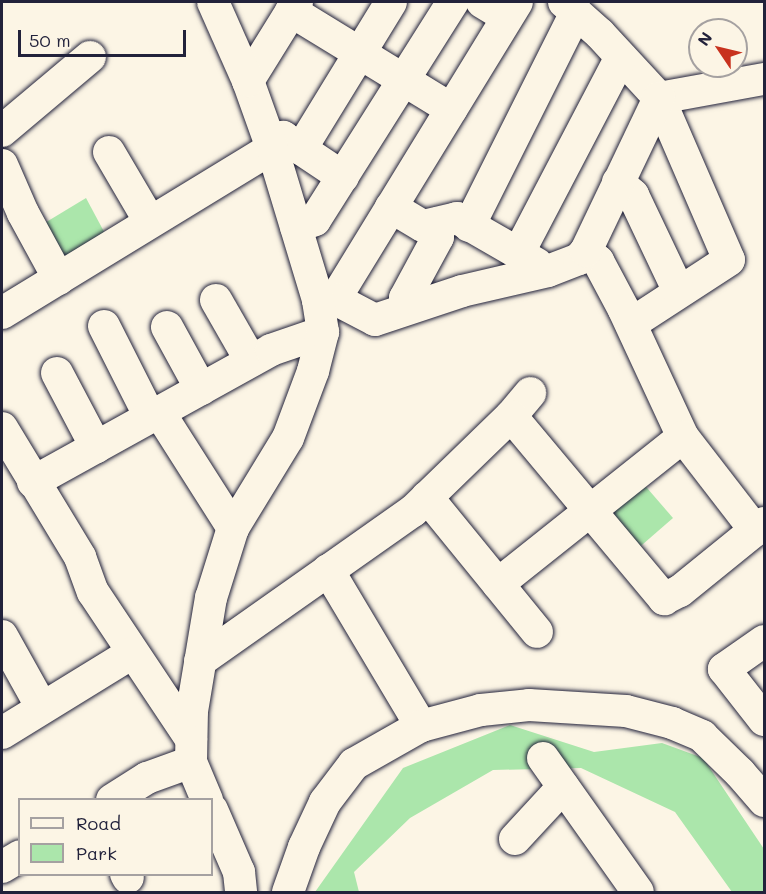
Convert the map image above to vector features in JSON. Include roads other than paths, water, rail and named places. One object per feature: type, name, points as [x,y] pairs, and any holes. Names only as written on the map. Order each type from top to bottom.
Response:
[{"type":"street","points":[[213,2],[248,81],[286,148],[296,227],[327,299],[375,320],[462,291],[548,271],[579,260],[586,251],[659,98]]},
{"type":"street","points":[[2,313],[150,222],[286,148],[359,52],[391,2]]},
{"type":"street","points":[[296,227],[315,220],[453,2]]},
{"type":"street","points":[[248,81],[294,6],[359,52],[451,109]]},
{"type":"street","points":[[191,751],[200,661],[211,598],[233,528],[288,438],[313,371],[323,332],[327,299],[391,207],[451,109],[502,7]]},
{"type":"street","points":[[469,226],[570,7],[659,98],[729,260],[631,324]]},
{"type":"street","points":[[2,131],[90,57]]},
{"type":"street","points":[[518,254],[621,57]]},
{"type":"street","points":[[659,98],[765,79]]},
{"type":"street","points":[[286,148],[344,177]]},
{"type":"street","points":[[109,152],[150,222]]},
{"type":"street","points":[[2,165],[23,213],[59,279]]},
{"type":"street","points":[[618,182],[633,195],[679,292]]},
{"type":"street","points":[[391,207],[423,226],[457,219],[548,271]]},
{"type":"street","points":[[405,309],[405,298],[438,237],[438,223]]},
{"type":"street","points":[[200,661],[413,511],[520,405],[589,510],[664,599],[680,591],[760,526],[683,436],[631,324],[598,261],[586,251]]},
{"type":"street","points":[[216,300],[251,361]]},
{"type":"street","points":[[104,326],[155,414],[233,528]]},
{"type":"street","points":[[167,327],[201,389]]},
{"type":"street","points":[[38,479],[271,350],[323,332]]},
{"type":"street","points":[[57,373],[96,447]]},
{"type":"street","points":[[2,402],[38,479],[80,557],[93,592],[191,751],[206,798]]},
{"type":"street","points":[[2,428],[38,479]]},
{"type":"street","points":[[498,584],[683,436]]},
{"type":"street","points":[[427,497],[537,632]]},
{"type":"street","points":[[328,570],[421,726]]},
{"type":"street","points":[[2,636],[42,708]]},
{"type":"street","points":[[765,641],[724,669],[765,720]]},
{"type":"street","points":[[2,733],[132,653]]},
{"type":"street","points":[[288,892],[304,846],[325,802],[354,764],[421,726],[481,710],[529,705],[626,711],[672,723],[702,736],[764,800]]},
{"type":"street","points":[[115,798],[191,751]]},
{"type":"street","points":[[543,758],[638,892]]},
{"type":"street","points":[[515,839],[563,787]]},
{"type":"street","points":[[213,812],[239,872],[241,892]]},
{"type":"street","points":[[2,867],[18,857]]}]
